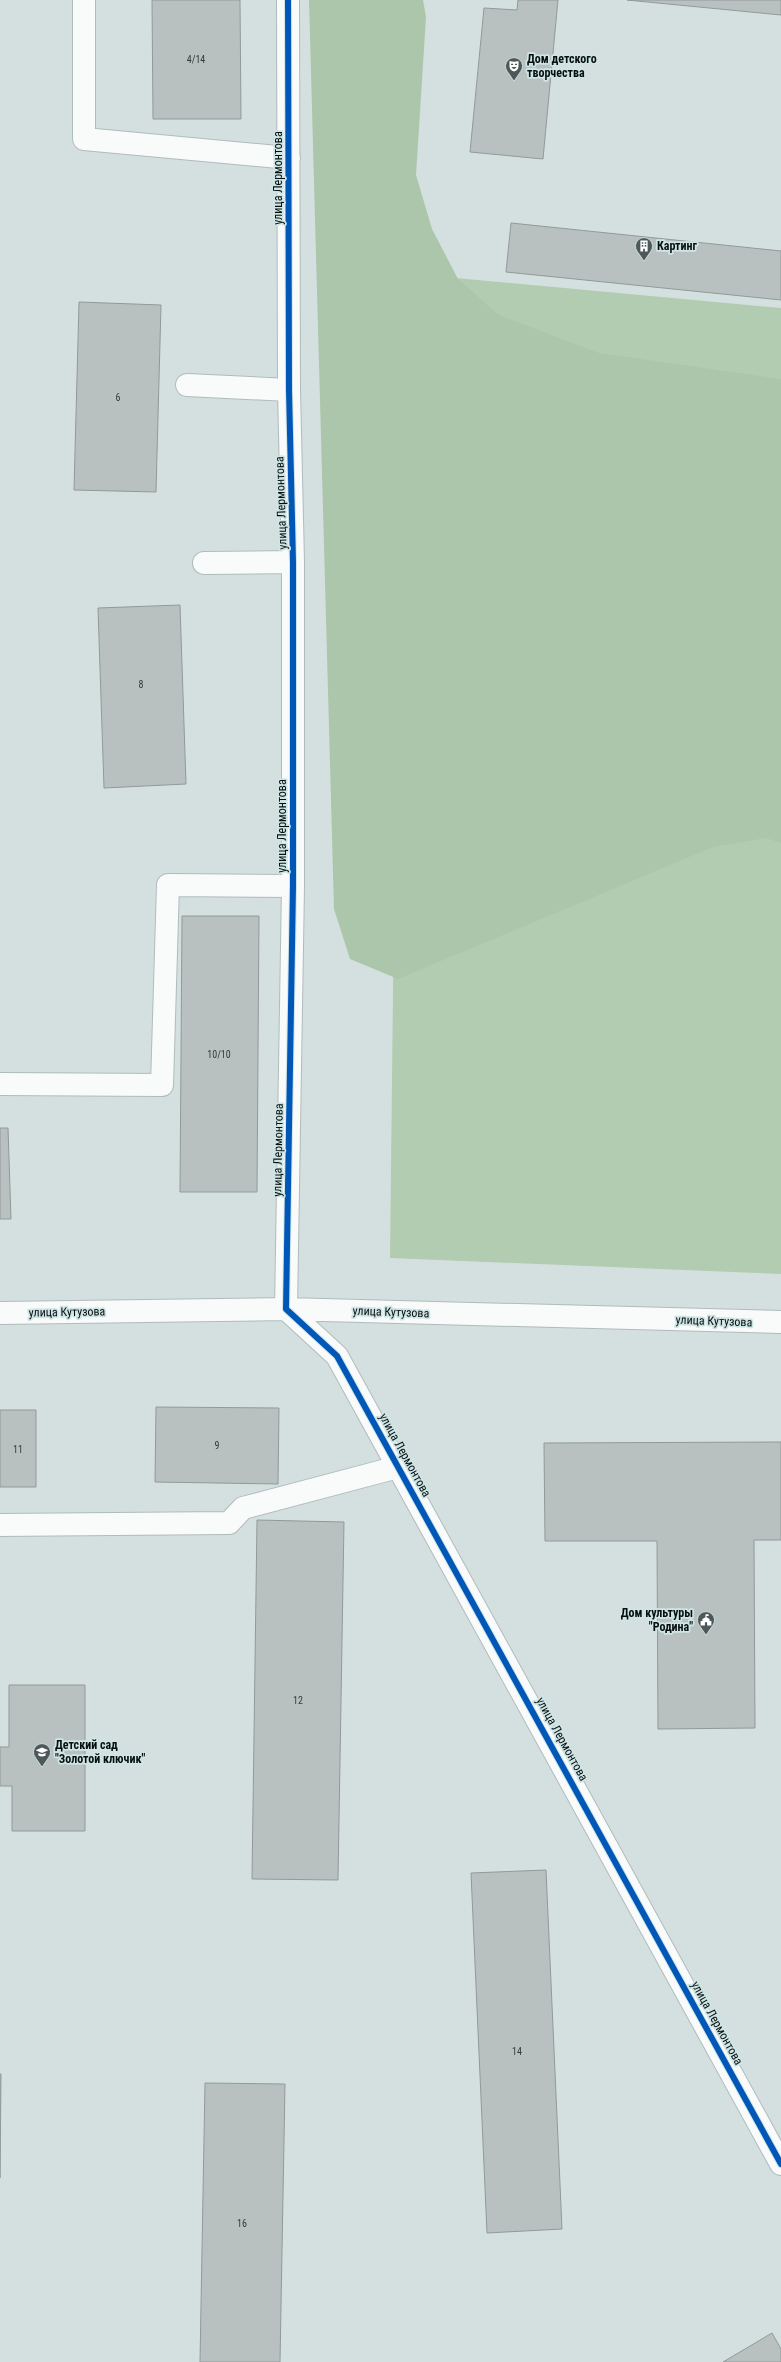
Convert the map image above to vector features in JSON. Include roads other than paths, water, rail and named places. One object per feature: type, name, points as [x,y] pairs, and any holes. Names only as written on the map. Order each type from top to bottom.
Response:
[{"type":"street","points":[[84,0],[84,139],[289,158]]},
{"type":"street","name":"улица Лермонтова","points":[[288,0],[289,390],[294,562],[293,886],[286,1309],[337,1356],[781,2164]]},
{"type":"street","points":[[187,385],[289,390]]},
{"type":"street","points":[[204,563],[294,562]]},
{"type":"street","points":[[0,1084],[162,1085],[168,885],[293,886]]},
{"type":"street","name":"улица Кутузова","points":[[0,1313],[286,1309],[781,1322]]},
{"type":"street","points":[[0,1525],[229,1523],[243,1508],[398,1467]]},
{"type":"place","name":"Дом детского творчества","points":[[514,81]]},
{"type":"place","name":"Картинг","points":[[644,261]]},
{"type":"place","name":"Дом культуры \"Родина\"","points":[[706,1635]]},
{"type":"place","name":"Детский сад \"Золотой ключик\"","points":[[42,1767]]}]
